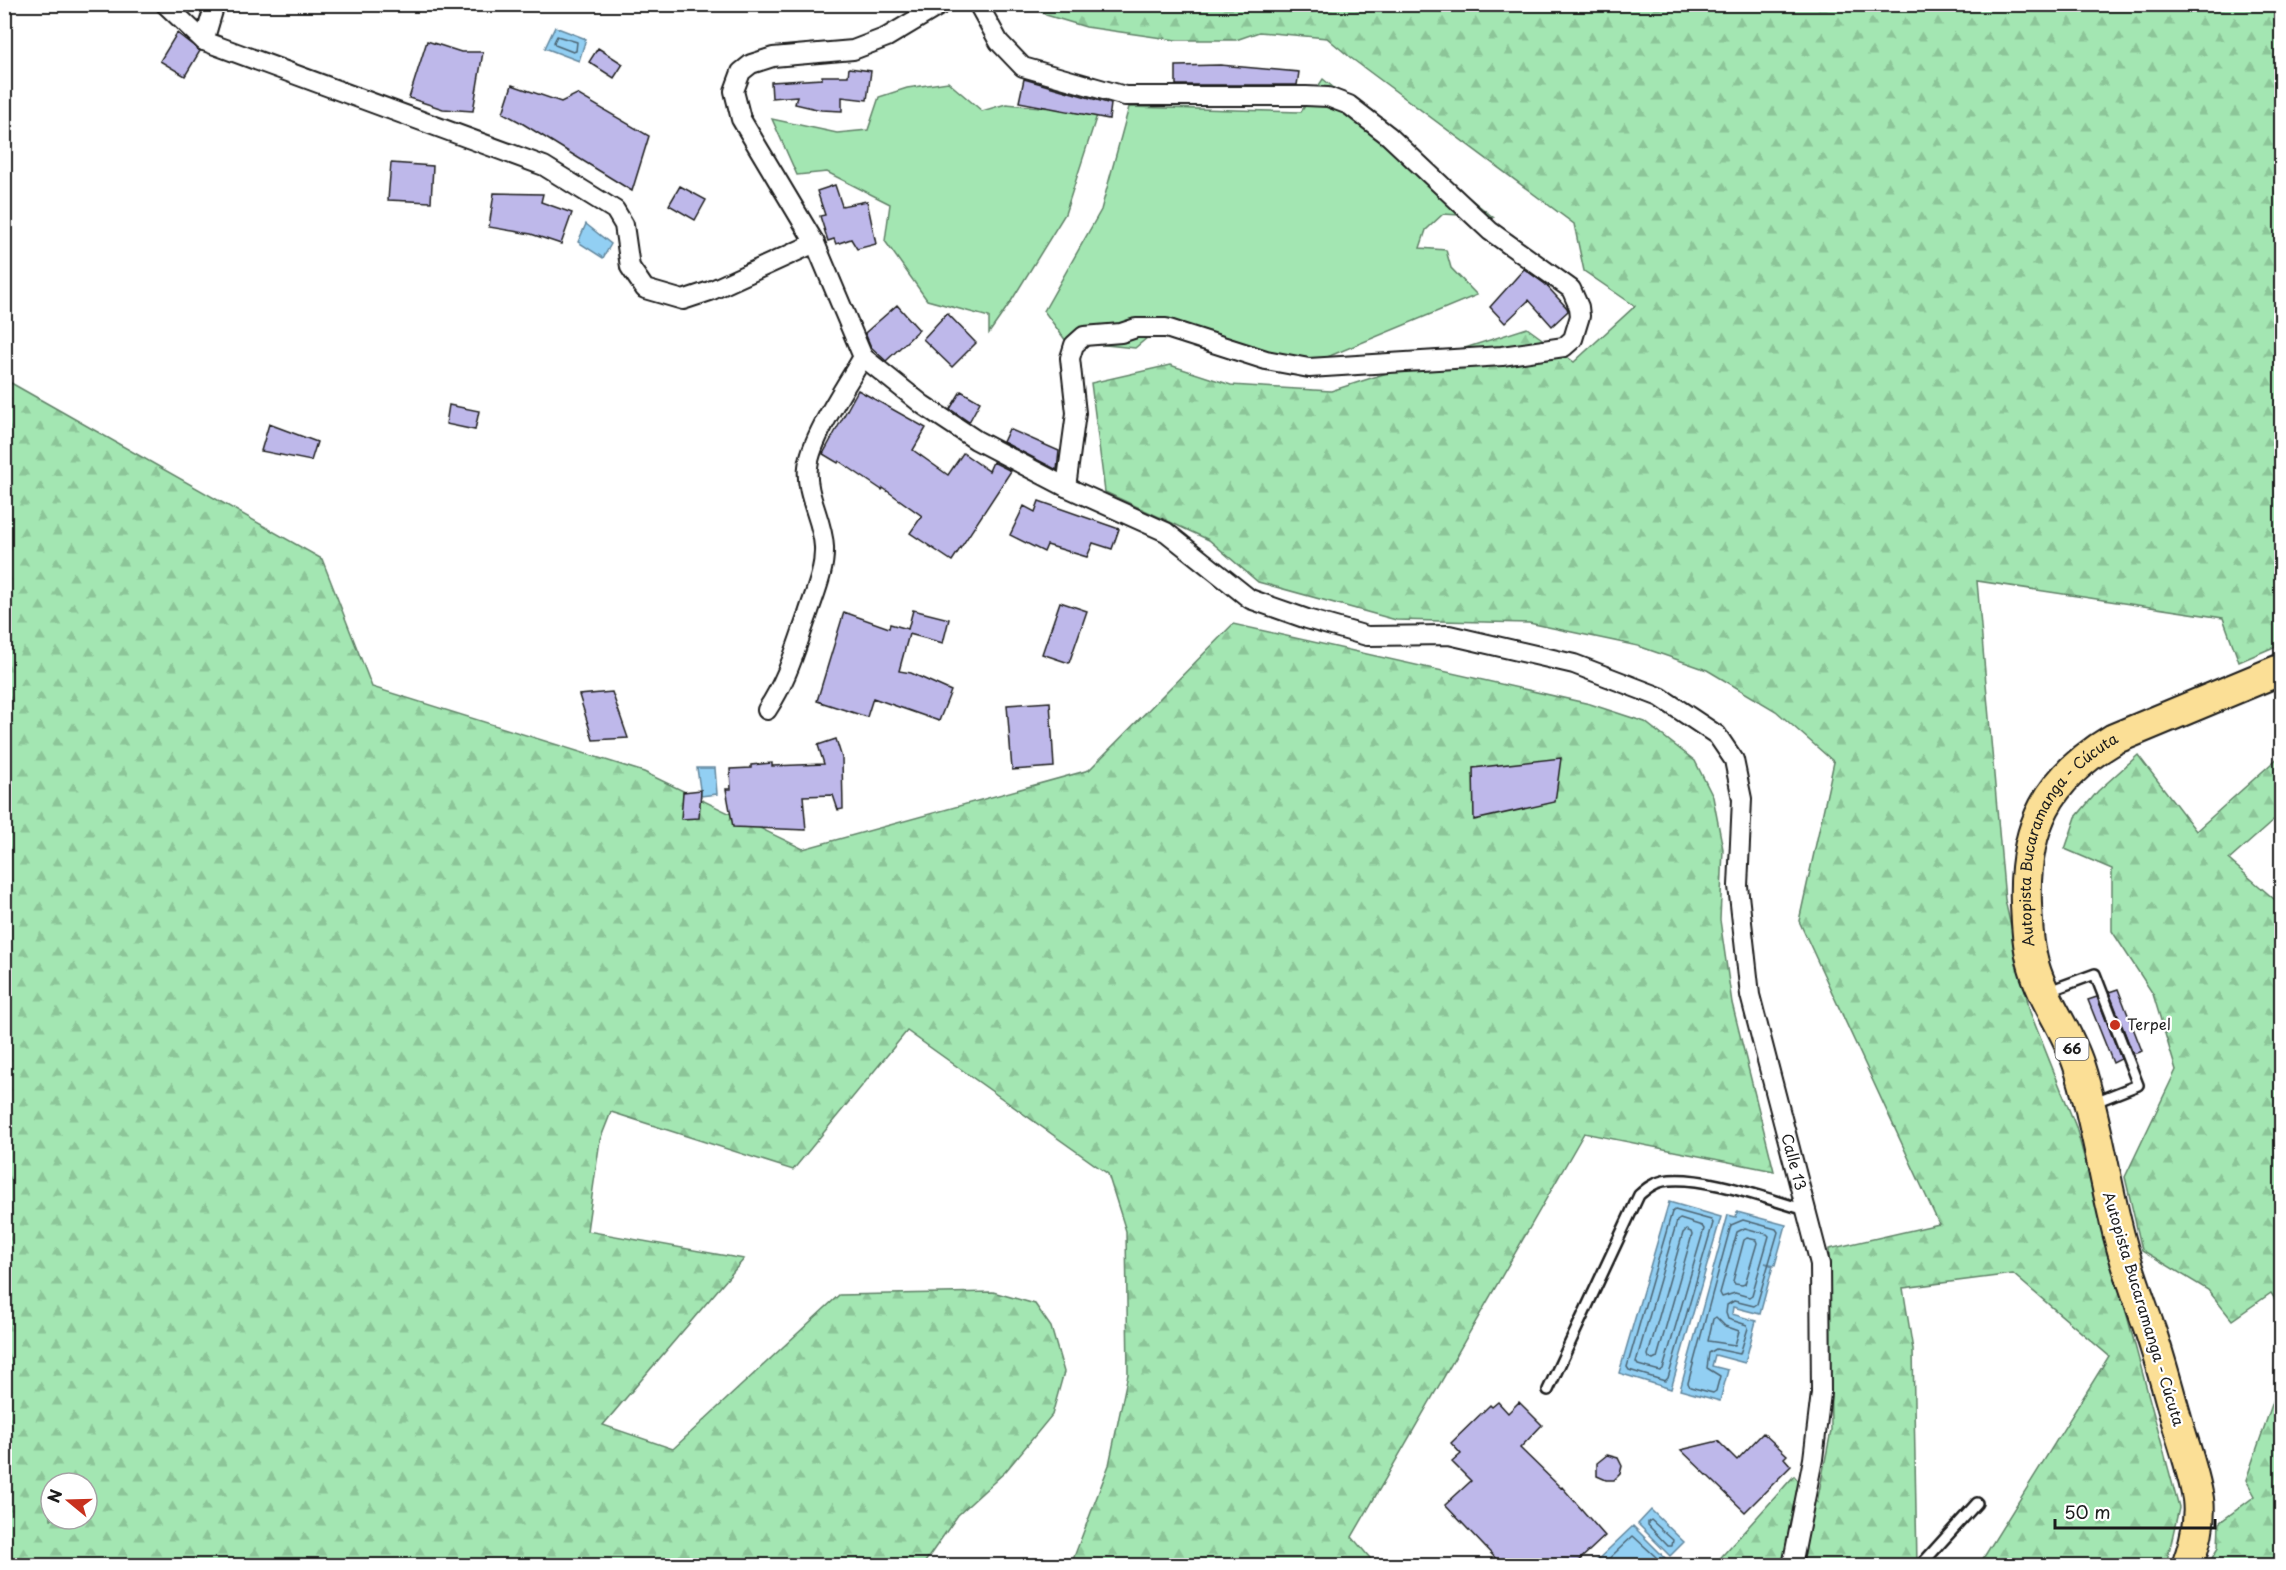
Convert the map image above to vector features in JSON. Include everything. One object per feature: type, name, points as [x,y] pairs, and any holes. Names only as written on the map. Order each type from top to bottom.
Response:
[{"type":"highway","name":"Autopista Bucaramanga - Cúcuta","points":[[2187,1566],[2199,1526],[2198,1500],[2193,1475],[2152,1336],[2122,1248],[2105,1181],[2090,1104],[2078,1063],[2034,968],[2029,945],[2025,883],[2028,850],[2040,815],[2058,785],[2077,764],[2114,739],[2282,669]]},
{"type":"street","points":[[165,4],[204,41],[544,166],[615,210],[624,225],[630,267],[645,289],[683,300],[710,291],[815,243]]},
{"type":"street","points":[[204,41],[215,4]]},
{"type":"street","points":[[942,4],[887,37],[853,50],[773,57],[751,64],[741,72],[734,92],[741,119],[815,243],[863,357],[923,405],[976,440],[1066,487],[1076,413],[1070,358],[1074,345],[1084,336],[1121,333],[1136,328],[1166,328],[1266,360],[1309,368],[1502,356],[1564,347],[1573,339],[1579,324],[1580,307],[1570,289],[1490,231],[1389,136],[1349,105],[1328,97],[1306,96],[1125,96],[1023,67],[999,42],[978,4]]},
{"type":"street","points":[[767,710],[782,687],[822,571],[823,534],[812,501],[807,468],[813,442],[863,357]]},
{"type":"street","name":"Calle 13","points":[[1066,487],[1166,532],[1250,599],[1307,620],[1368,636],[1449,635],[1574,664],[1660,697],[1718,735],[1734,760],[1742,799],[1738,886],[1750,995],[1820,1264],[1821,1394],[1814,1459],[1792,1566]]},
{"type":"lane","points":[[2044,993],[2095,974],[2138,1085],[2090,1104]]},
{"type":"lane","points":[[1548,1390],[1639,1195],[1648,1187],[1662,1181],[1693,1179],[1807,1210]]},
{"type":"lane","points":[[1920,1566],[1977,1503]]},
{"type":"green space","points":[[1033,5],[2281,5],[2281,644],[2239,662],[2223,618],[1977,581],[2005,900],[2030,1012],[2076,1127],[2179,1508],[2166,1565],[1979,1565],[2109,1356],[2013,1274],[1903,1288],[1913,1350],[1917,1565],[1714,1565],[1794,1476],[1817,1502],[1831,1431],[1829,1249],[1939,1224],[1799,921],[1834,762],[1776,711],[1707,670],[1638,646],[1529,623],[1396,620],[1258,582],[1209,540],[1105,492],[1091,383],[1170,365],[1231,385],[1331,391],[1527,328],[1574,362],[1635,306],[1584,271],[1574,224],[1327,38],[1259,32],[1236,40],[1176,40],[1086,27],[1046,15]]},
{"type":"green space","points":[[1323,79],[1493,217],[1443,214],[1426,230],[1420,248],[1446,250],[1451,268],[1477,295],[1320,360],[1153,333],[1135,348],[1066,341],[1044,311],[1101,210],[1129,107],[1301,112]]},
{"type":"green space","points":[[948,82],[982,111],[1006,104],[1098,112],[1065,214],[989,333],[989,317],[927,300],[885,241],[890,204],[827,172],[797,175],[772,119],[837,133],[868,130],[879,97],[907,88]]},
{"type":"green space","points":[[4,379],[322,559],[372,687],[644,772],[803,849],[1089,770],[1233,624],[1590,704],[1645,722],[1695,761],[1713,797],[1723,849],[1720,920],[1732,1003],[1774,1171],[1584,1133],[1352,1537],[1376,1565],[1071,1565],[1109,1465],[1128,1374],[1126,1231],[1108,1174],[907,1031],[793,1170],[611,1112],[600,1140],[587,1231],[744,1259],[603,1425],[673,1449],[839,1295],[993,1292],[1035,1304],[1051,1327],[1064,1372],[1052,1415],[1005,1472],[958,1515],[923,1565],[5,1565]]},
{"type":"green space","points":[[2138,755],[2196,831],[2281,755],[2281,814],[2229,860],[2281,905],[2281,1308],[2271,1293],[2232,1320],[2208,1290],[2142,1250],[2125,1177],[2176,1070],[2153,994],[2112,931],[2112,869],[2065,849],[2076,817],[2098,791]]},
{"type":"green space","points":[[2281,1381],[2281,1565],[2208,1565],[2218,1548],[2219,1523],[2255,1496],[2246,1480]]},
{"type":"water","points":[[555,27],[586,39],[579,61],[545,48]]},
{"type":"water","points":[[586,224],[611,244],[603,258],[578,242]]},
{"type":"water","points":[[697,768],[715,768],[717,794],[701,796]]},
{"type":"water","points":[[1669,1202],[1721,1217],[1671,1389],[1619,1373]]},
{"type":"water","points":[[1737,1212],[1786,1225],[1775,1265],[1765,1263],[1773,1266],[1760,1314],[1733,1307],[1732,1314],[1756,1321],[1745,1363],[1715,1355],[1712,1366],[1728,1370],[1720,1401],[1680,1390],[1728,1215],[1736,1217]]},
{"type":"water","points":[[1651,1510],[1684,1542],[1670,1556],[1638,1524]]},
{"type":"water","points":[[1633,1526],[1666,1559],[1659,1565],[1592,1565]]},
{"type":"building","points":[[177,33],[200,51],[185,76],[160,61]]},
{"type":"building","points":[[427,41],[461,52],[483,52],[473,111],[443,109],[409,98]]},
{"type":"building","points":[[598,48],[623,64],[614,78],[589,62]]},
{"type":"building","points":[[1220,65],[1299,72],[1297,85],[1176,85],[1176,66]]},
{"type":"building","points":[[849,68],[871,71],[867,100],[842,97],[842,111],[821,110],[795,104],[797,96],[772,98],[771,82],[822,79],[822,76],[848,76]]},
{"type":"building","points":[[1024,79],[1111,104],[1109,119],[1019,102]]},
{"type":"building","points":[[512,85],[561,102],[577,94],[649,136],[632,191],[503,113]]},
{"type":"building","points":[[391,163],[433,166],[431,202],[388,200]]},
{"type":"building","points":[[835,185],[842,206],[867,201],[876,244],[857,249],[851,239],[836,244],[834,239],[828,241],[820,216],[825,215],[817,191]]},
{"type":"building","points":[[680,186],[706,200],[695,220],[669,205]]},
{"type":"building","points":[[494,193],[543,194],[541,202],[572,213],[561,244],[531,234],[489,227]]},
{"type":"building","points":[[1524,269],[1545,284],[1567,308],[1568,311],[1552,326],[1529,300],[1505,323],[1490,307]]},
{"type":"building","points":[[897,305],[919,330],[886,361],[871,347],[865,333]]},
{"type":"building","points":[[947,313],[976,343],[952,367],[923,339]]},
{"type":"building","points":[[858,390],[926,428],[913,450],[948,475],[963,453],[989,471],[993,462],[1011,471],[952,561],[910,533],[922,516],[883,488],[882,490],[839,461],[838,463],[823,454]]},
{"type":"building","points":[[961,391],[980,402],[969,422],[950,409]]},
{"type":"building","points":[[449,405],[479,411],[475,430],[446,424]]},
{"type":"building","points":[[269,424],[317,442],[311,461],[261,451]]},
{"type":"building","points":[[1009,429],[1059,451],[1057,470],[1003,442]]},
{"type":"building","points":[[1039,501],[1119,529],[1112,549],[1093,543],[1087,557],[1047,545],[1044,552],[1010,535],[1024,506],[1035,512]]},
{"type":"building","points":[[1060,602],[1087,611],[1069,663],[1042,654]]},
{"type":"building","points":[[913,610],[949,619],[943,643],[909,634],[899,671],[911,673],[951,691],[939,721],[873,698],[867,717],[817,701],[844,612],[889,628],[890,624],[908,629]]},
{"type":"building","points":[[612,692],[628,738],[593,740],[579,695]]},
{"type":"building","points":[[1050,702],[1054,767],[1012,770],[1007,705]]},
{"type":"building","points":[[836,739],[842,758],[843,809],[838,810],[833,795],[803,796],[806,830],[733,827],[726,789],[731,789],[730,769],[751,768],[751,765],[772,763],[772,766],[824,764],[818,745]]},
{"type":"building","points":[[1561,758],[1555,802],[1474,820],[1473,768]]},
{"type":"building","points":[[701,790],[699,818],[681,819],[683,792]]},
{"type":"building","points":[[2118,989],[2142,1051],[2133,1054],[2109,992]]},
{"type":"building","points":[[2097,997],[2121,1059],[2113,1063],[2088,1000]]},
{"type":"building","points":[[1498,1402],[1508,1413],[1519,1402],[1542,1425],[1520,1448],[1562,1487],[1605,1536],[1573,1566],[1503,1566],[1445,1505],[1471,1481],[1452,1462],[1461,1454],[1451,1443],[1490,1405],[1492,1407]]},
{"type":"building","points":[[1763,1433],[1787,1455],[1784,1458],[1791,1466],[1745,1512],[1681,1450],[1718,1441],[1737,1460]]},
{"type":"building","points":[[1607,1455],[1618,1458],[1622,1466],[1620,1474],[1614,1480],[1606,1480],[1597,1476],[1597,1463]]},
{"type":"place","name":"Terpel","points":[[2115,1025]]}]
